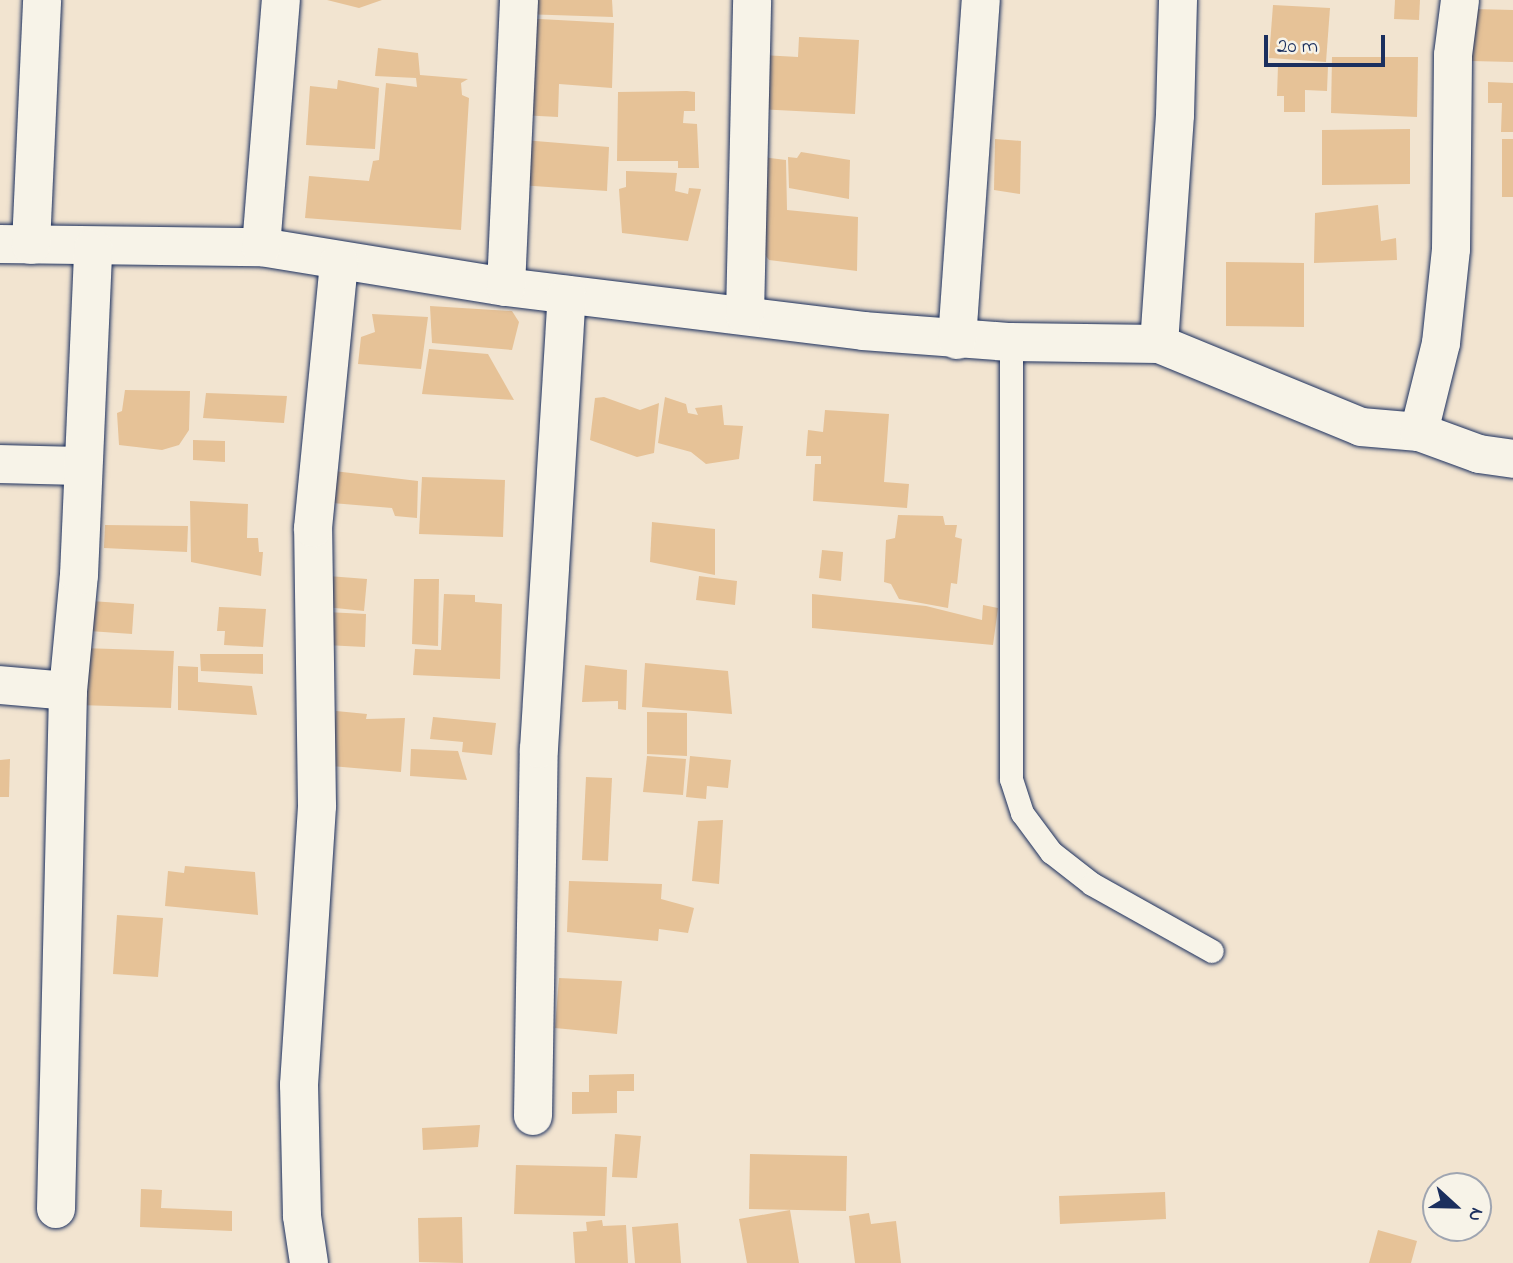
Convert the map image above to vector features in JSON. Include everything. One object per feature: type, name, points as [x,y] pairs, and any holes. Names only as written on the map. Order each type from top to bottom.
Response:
[{"type":"street","points":[[42,0],[15,245],[93,248],[261,247],[506,288],[957,340],[1159,344],[1361,427],[1419,432],[1479,454],[1513,459]]},
{"type":"street","points":[[261,247],[281,0]]},
{"type":"street","points":[[506,288],[519,0]]},
{"type":"street","points":[[745,316],[752,0]]},
{"type":"street","points":[[957,340],[981,0]]},
{"type":"street","points":[[1159,344],[1175,115],[1178,0]]},
{"type":"street","points":[[1419,432],[1441,343],[1451,248],[1453,55],[1460,0]]},
{"type":"street","points":[[56,1209],[68,691],[79,575],[93,248]]},
{"type":"street","points":[[309,1263],[302,1216],[299,1097],[317,806],[313,528],[339,262]]},
{"type":"street","points":[[533,1116],[539,749],[567,295]]},
{"type":"street","points":[[0,464],[82,466]]},
{"type":"street","points":[[0,685],[68,691]]},
{"type":"lane","points":[[1012,342],[1011,779],[1022,813],[1051,852],[1092,884],[1212,951]]},
{"type":"building","points":[[327,0],[382,0],[359,8]]},
{"type":"building","points":[[523,0],[612,0],[613,17],[522,14]]},
{"type":"building","points":[[1395,0],[1420,0],[1419,20],[1394,19]]},
{"type":"building","points":[[1273,5],[1330,8],[1326,62],[1269,58]]},
{"type":"building","points":[[1474,9],[1513,10],[1513,62],[1471,61]]},
{"type":"building","points":[[521,18],[614,23],[612,88],[559,84],[558,117],[520,115]]},
{"type":"building","points":[[799,37],[859,40],[855,114],[758,109],[761,55],[798,57]]},
{"type":"building","points":[[378,48],[418,53],[420,75],[468,79],[461,83],[462,95],[469,98],[461,230],[305,218],[309,176],[369,181],[373,161],[379,160],[386,83],[417,87],[416,78],[375,76]]},
{"type":"building","points":[[1332,57],[1418,57],[1417,117],[1331,113]]},
{"type":"building","points":[[1278,65],[1328,66],[1327,91],[1305,90],[1305,112],[1284,112],[1284,96],[1277,96]]},
{"type":"building","points":[[338,80],[379,88],[375,149],[306,145],[310,86],[337,89]]},
{"type":"building","points":[[1488,82],[1513,83],[1513,132],[1501,132],[1502,103],[1488,103]]},
{"type":"building","points":[[618,92],[695,92],[695,111],[684,111],[683,123],[697,124],[699,168],[678,168],[678,161],[617,161]]},
{"type":"building","points":[[1410,129],[1410,184],[1322,185],[1322,130]]},
{"type":"building","points":[[995,139],[1021,141],[1020,194],[994,190]]},
{"type":"building","points":[[1502,139],[1513,139],[1513,197],[1502,197]]},
{"type":"building","points":[[523,140],[609,147],[607,191],[519,185]]},
{"type":"building","points":[[801,152],[850,160],[849,199],[789,188],[788,157],[797,158]]},
{"type":"building","points":[[762,157],[786,160],[787,210],[858,217],[857,271],[769,260],[757,245]]},
{"type":"building","points":[[626,171],[677,173],[675,191],[688,194],[689,188],[701,189],[688,241],[622,233],[619,189],[626,187]]},
{"type":"building","points":[[1378,205],[1381,241],[1396,238],[1397,260],[1314,263],[1315,213]]},
{"type":"building","points":[[1226,262],[1304,263],[1304,327],[1226,326]]},
{"type":"building","points":[[430,306],[512,311],[519,322],[512,350],[432,343]]},
{"type":"building","points":[[372,314],[428,317],[421,369],[358,364],[361,337],[375,332]]},
{"type":"building","points":[[429,349],[488,354],[514,400],[422,394]]},
{"type":"building","points":[[125,390],[190,391],[189,430],[179,445],[162,450],[119,445],[117,413],[122,411]]},
{"type":"building","points":[[206,393],[287,396],[284,423],[203,418]]},
{"type":"building","points":[[604,397],[640,410],[659,403],[654,453],[637,457],[590,440],[595,398]]},
{"type":"building","points":[[665,397],[686,404],[688,413],[698,415],[695,408],[722,405],[724,425],[743,426],[739,459],[706,464],[691,452],[658,443]]},
{"type":"building","points":[[825,410],[889,414],[884,482],[909,484],[907,508],[813,501],[815,464],[821,464],[821,456],[806,456],[808,430],[823,432]]},
{"type":"building","points":[[193,440],[225,441],[225,462],[193,460]]},
{"type":"building","points":[[334,471],[418,481],[417,518],[395,516],[392,508],[332,503]]},
{"type":"building","points":[[422,477],[505,480],[503,537],[419,534]]},
{"type":"building","points":[[190,501],[248,504],[247,538],[258,538],[259,552],[263,552],[261,576],[191,562]]},
{"type":"building","points":[[898,515],[943,516],[945,525],[957,525],[955,537],[962,539],[957,584],[951,583],[948,608],[899,599],[891,584],[884,582],[886,540],[895,538]]},
{"type":"building","points":[[652,522],[715,529],[715,575],[650,562]]},
{"type":"building","points":[[105,525],[188,526],[187,552],[104,548]]},
{"type":"building","points":[[822,550],[843,552],[841,581],[819,578]]},
{"type":"building","points":[[328,576],[367,579],[364,611],[326,607]]},
{"type":"building","points":[[699,576],[737,581],[735,605],[696,600]]},
{"type":"building","points":[[414,579],[439,579],[438,646],[412,644]]},
{"type":"building","points":[[444,594],[475,595],[475,602],[502,604],[500,679],[413,675],[415,649],[441,650]]},
{"type":"building","points":[[812,594],[926,606],[982,620],[983,605],[998,608],[993,645],[812,628]]},
{"type":"building","points":[[91,601],[134,604],[132,634],[89,631]]},
{"type":"building","points":[[219,607],[266,609],[263,647],[224,645],[225,631],[217,631]]},
{"type":"building","points":[[326,612],[366,614],[365,647],[325,645]]},
{"type":"building","points":[[82,648],[174,651],[171,708],[79,705]]},
{"type":"building","points":[[200,654],[263,654],[263,674],[201,671]]},
{"type":"building","points":[[645,663],[728,671],[732,714],[642,707]]},
{"type":"building","points":[[585,665],[627,670],[626,710],[618,709],[618,701],[582,702]]},
{"type":"building","points":[[178,666],[198,667],[198,682],[252,686],[257,715],[178,710]]},
{"type":"building","points":[[336,711],[367,714],[366,719],[405,718],[401,772],[331,766]]},
{"type":"building","points":[[647,712],[687,713],[687,756],[647,754]]},
{"type":"building","points":[[433,717],[496,723],[492,755],[462,752],[463,742],[430,739]]},
{"type":"building","points":[[411,749],[458,751],[467,780],[410,776]]},
{"type":"building","points":[[647,756],[686,759],[683,795],[643,792]]},
{"type":"building","points":[[690,756],[731,760],[728,788],[707,786],[706,799],[686,797]]},
{"type":"building","points":[[10,759],[9,797],[0,797],[0,760]]},
{"type":"building","points":[[586,777],[612,778],[608,861],[582,860]]},
{"type":"building","points":[[723,820],[719,884],[692,881],[698,821]]},
{"type":"building","points":[[185,866],[255,872],[258,915],[165,906],[168,871],[184,873]]},
{"type":"building","points":[[569,881],[662,884],[661,899],[694,908],[688,933],[659,929],[658,941],[567,932]]},
{"type":"building","points":[[117,915],[163,918],[158,977],[113,974]]},
{"type":"building","points":[[559,978],[622,981],[617,1034],[555,1028]]},
{"type":"building","points":[[634,1074],[634,1091],[617,1091],[617,1113],[572,1114],[572,1092],[589,1092],[589,1075]]},
{"type":"building","points":[[480,1125],[478,1147],[423,1150],[422,1128]]},
{"type":"building","points":[[615,1134],[641,1136],[637,1178],[612,1177]]},
{"type":"building","points":[[750,1154],[847,1156],[846,1211],[749,1209]]},
{"type":"building","points":[[516,1165],[607,1167],[605,1216],[514,1214]]},
{"type":"building","points":[[141,1189],[162,1190],[161,1208],[232,1211],[232,1231],[140,1227]]},
{"type":"building","points":[[1165,1192],[1166,1219],[1060,1224],[1059,1196]]},
{"type":"building","points":[[790,1210],[799,1263],[747,1263],[739,1219]]},
{"type":"building","points":[[869,1213],[871,1224],[896,1221],[901,1263],[855,1263],[849,1216]]},
{"type":"building","points":[[462,1217],[463,1263],[419,1262],[418,1218]]},
{"type":"building","points":[[602,1220],[603,1226],[626,1225],[628,1263],[575,1263],[573,1232],[587,1231],[586,1222]]},
{"type":"building","points":[[678,1223],[681,1263],[635,1263],[632,1227]]},
{"type":"building","points":[[1378,1230],[1417,1241],[1411,1263],[1369,1263]]}]
